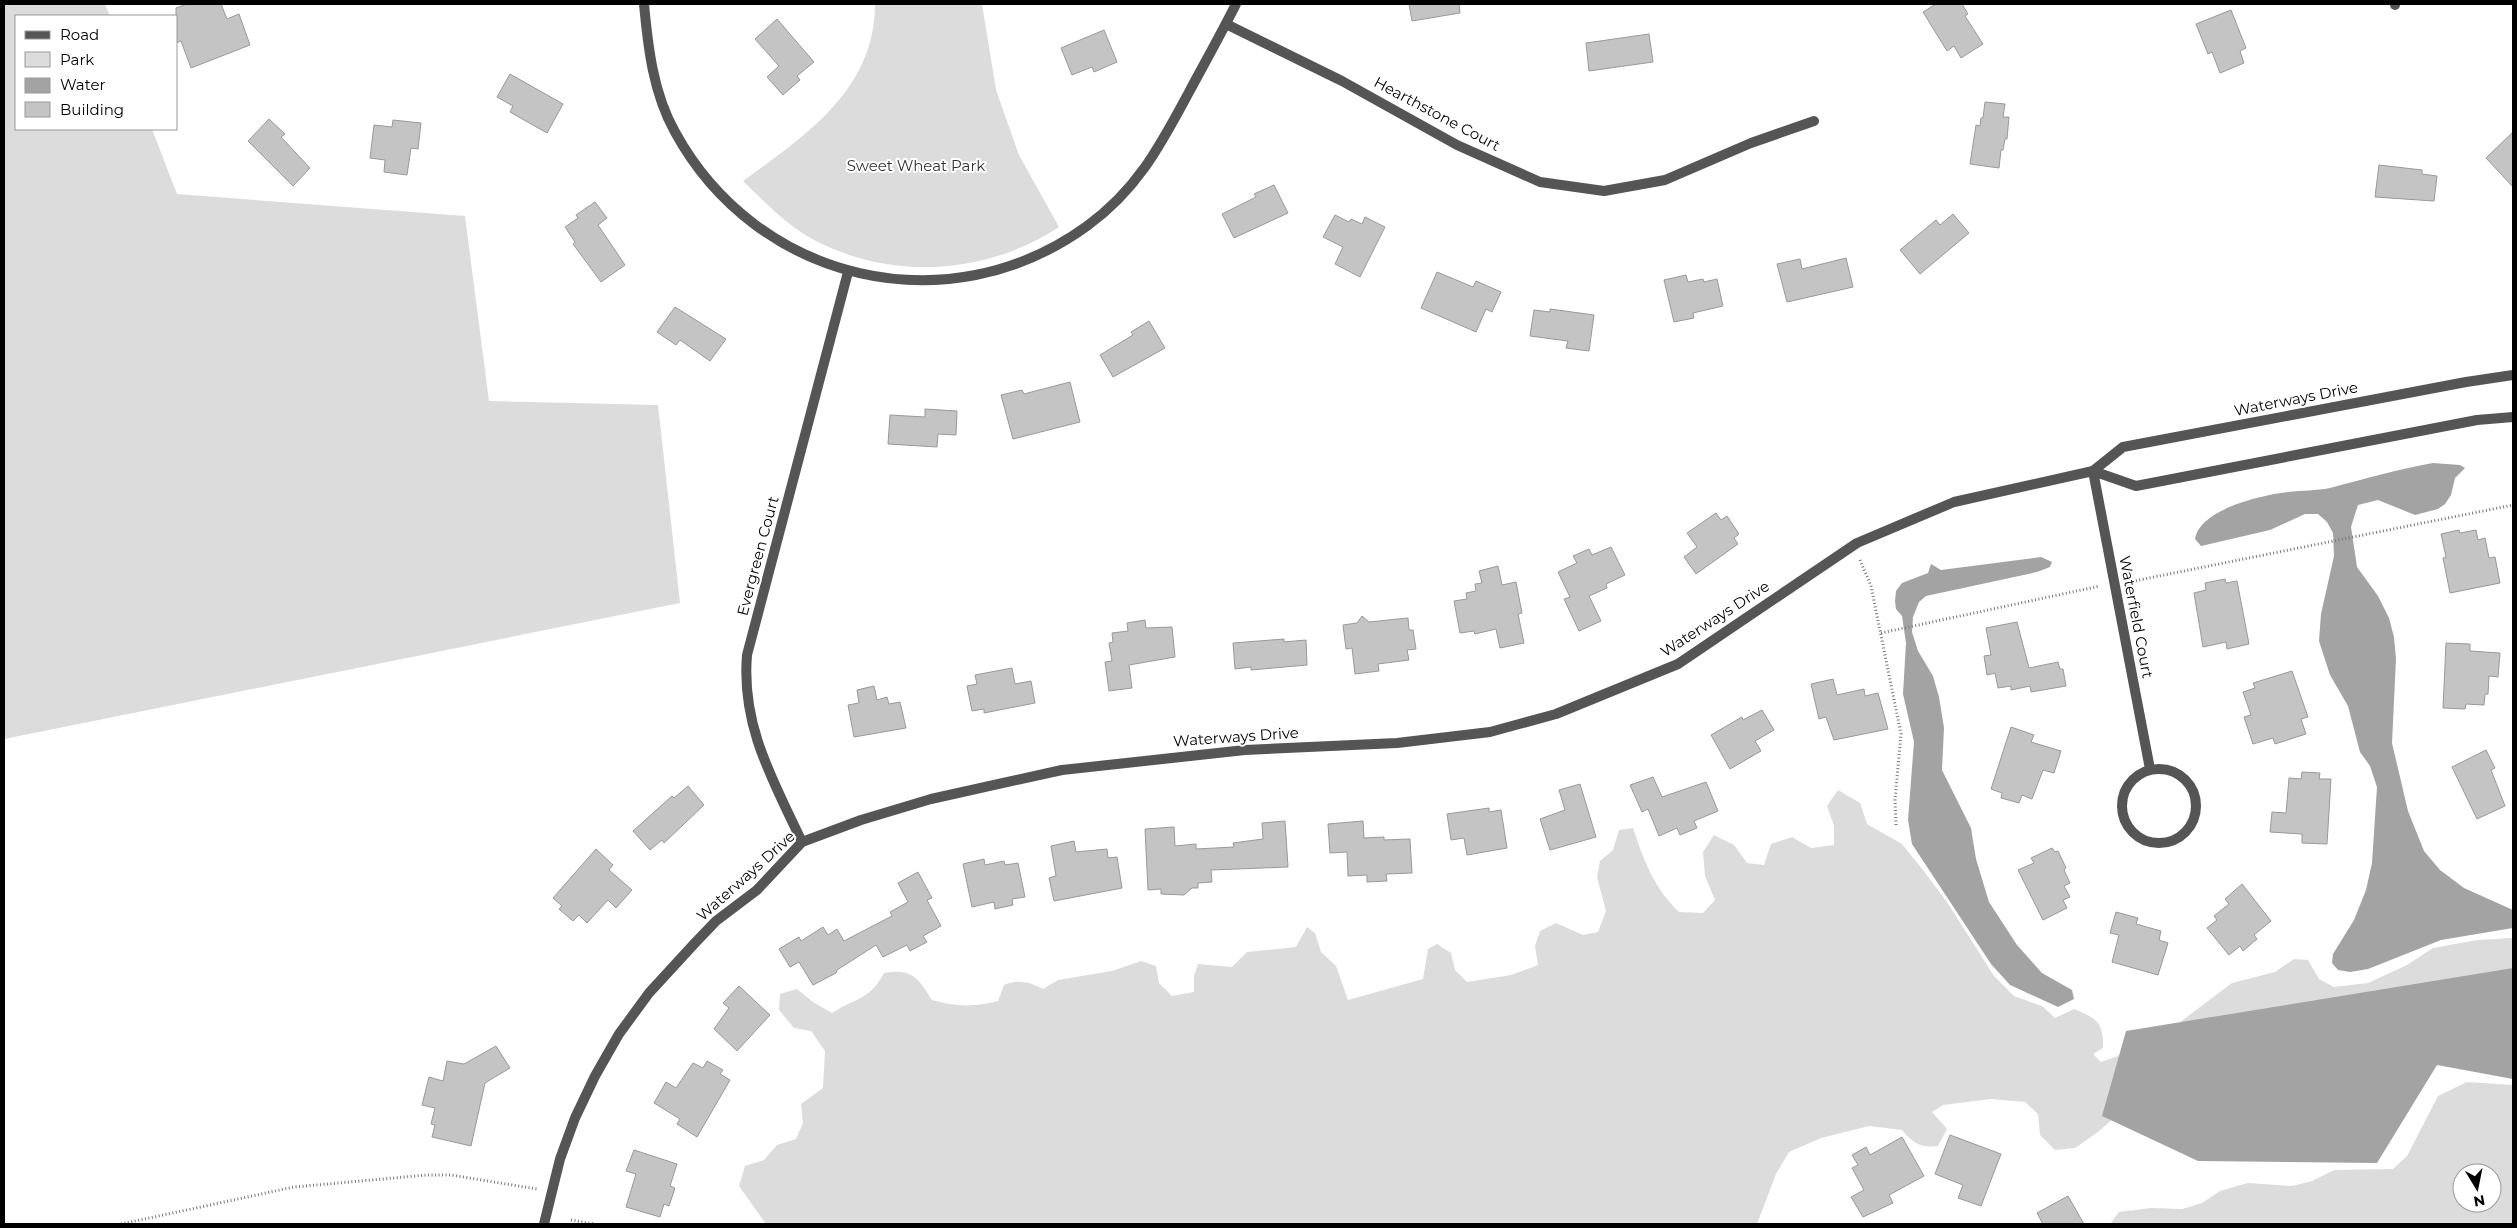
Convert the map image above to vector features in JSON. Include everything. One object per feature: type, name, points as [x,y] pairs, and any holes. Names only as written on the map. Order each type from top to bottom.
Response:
[{"type":"street","points":[[644,4],[647,35],[657,89],[674,131],[690,158],[743,215],[786,246],[848,272],[908,279],[938,280],[958,278],[1006,267],[1064,242],[1112,206],[1146,169],[1236,4]]},
{"type":"street","name":"Hearthstone Court","points":[[1226,24],[1342,81],[1457,145],[1540,182],[1604,191],[1665,180],[1751,143],[1814,121]]},
{"type":"street","name":"Evergreen Court","points":[[802,842],[761,755],[749,711],[746,674],[747,655],[848,272]]},
{"type":"street","name":"Waterways Drive","points":[[544,1224],[551,1191],[575,1118],[594,1076],[619,1034],[638,1007],[694,944],[716,921],[757,890],[802,842],[861,820],[931,799],[1062,770],[1245,750],[1397,743],[1490,732],[1556,714],[1678,664],[1853,546],[1954,502],[2093,470],[2123,447],[2466,382],[2513,375]]},
{"type":"street","points":[[2093,470],[2136,486],[2477,420],[2513,418]]},
{"type":"street","name":"Waterfield Court","points":[[2093,470],[2150,769]]},
{"type":"street","points":[[2162,768],[2185,778],[2192,788],[2196,801],[2196,812],[2191,824],[2184,833],[2174,840],[2162,843],[2150,842],[2139,837],[2130,829],[2124,819],[2123,794],[2129,783],[2138,774],[2150,769],[2162,768]]},
{"type":"path","points":[[2327,541],[2513,506]]},
{"type":"path","points":[[1853,546],[1871,586],[1901,734],[1895,800],[1896,826]]},
{"type":"path","points":[[1881,633],[1927,622]]},
{"type":"path","points":[[121,1224],[294,1187],[427,1175],[451,1175],[551,1191]]},
{"type":"path","points":[[570,1220],[594,1224]]},
{"type":"green space","points":[[4,4],[105,4],[110,15],[15,15],[15,130],[152,130],[177,194],[465,216],[489,401],[658,405],[680,603],[4,739]]},
{"type":"green space","name":"Sweet Wheat Park","points":[[875,4],[982,4],[996,90],[1019,155],[1059,227],[1031,243],[1002,255],[971,263],[940,267],[908,267],[876,262],[846,254],[816,241],[777,214],[743,181],[812,128],[850,86],[863,62],[872,34]]},
{"type":"green space","points":[[1838,790],[1860,803],[1867,824],[1902,844],[1947,902],[1994,976],[2014,996],[2042,1006],[2055,1018],[2074,1009],[2088,1015],[2097,1022],[2102,1032],[2103,1048],[2093,1054],[2101,1062],[2132,1051],[2167,1032],[2232,983],[2275,972],[2294,959],[2308,960],[2319,979],[2334,987],[2368,983],[2407,965],[2433,948],[2477,940],[2513,938],[2513,1000],[2122,1111],[2098,1132],[2075,1148],[2055,1150],[2040,1135],[2038,1114],[2025,1102],[1991,1099],[1943,1105],[1932,1112],[1947,1129],[1938,1146],[1917,1144],[1902,1130],[1869,1126],[1821,1138],[1789,1152],[1776,1174],[1757,1224],[766,1224],[739,1186],[745,1166],[764,1160],[777,1145],[796,1139],[803,1123],[801,1104],[823,1088],[825,1051],[811,1031],[794,1028],[779,1010],[780,994],[797,989],[813,1002],[832,1013],[867,994],[879,982],[884,973],[901,972],[907,973],[918,980],[932,1000],[957,1005],[973,1005],[998,1001],[1004,985],[1009,983],[1024,982],[1043,989],[1058,980],[1112,971],[1141,961],[1156,966],[1159,983],[1172,996],[1194,992],[1194,976],[1198,964],[1232,967],[1247,952],[1296,947],[1307,927],[1315,933],[1321,952],[1336,966],[1348,1000],[1423,979],[1428,949],[1437,944],[1451,953],[1455,970],[1467,982],[1511,975],[1538,965],[1535,946],[1540,931],[1556,923],[1583,935],[1598,932],[1606,911],[1597,877],[1600,861],[1613,850],[1619,830],[1633,828],[1641,852],[1656,884],[1679,912],[1703,913],[1715,900],[1705,876],[1703,852],[1714,835],[1734,845],[1747,863],[1764,865],[1771,844],[1792,837],[1811,848],[1834,845],[1834,826],[1827,806]]},
{"type":"green space","points":[[2467,1082],[2513,1085],[2513,1224],[2110,1224],[2119,1212],[2151,1208],[2182,1209],[2202,1203],[2220,1191],[2248,1183],[2292,1186],[2312,1181],[2334,1170],[2393,1169],[2407,1156],[2438,1096]]},
{"type":"water","points":[[2433,463],[2460,465],[2465,468],[2455,478],[2451,495],[2445,504],[2438,509],[2415,515],[2378,500],[2358,505],[2351,527],[2357,567],[2378,596],[2389,618],[2394,637],[2396,659],[2392,743],[2408,811],[2424,851],[2440,870],[2464,888],[2513,910],[2513,928],[2441,940],[2368,969],[2350,972],[2338,970],[2332,963],[2333,954],[2354,920],[2366,890],[2372,863],[2377,787],[2370,766],[2360,752],[2348,706],[2330,675],[2319,641],[2321,614],[2334,556],[2333,533],[2327,522],[2318,514],[2305,514],[2270,530],[2201,546],[2195,539],[2199,528],[2208,519],[2248,500],[2293,491],[2330,488]]},
{"type":"water","points":[[2041,557],[2052,562],[2050,567],[2037,572],[1926,596],[1919,602],[1913,617],[1912,632],[1918,651],[1933,676],[1939,697],[1944,728],[1942,770],[1971,828],[1976,859],[1989,902],[2017,945],[2042,973],[2072,990],[2074,999],[2058,1007],[2010,985],[1991,964],[1912,844],[1908,820],[1914,742],[1903,694],[1906,643],[1902,616],[1896,609],[1895,601],[1896,591],[1902,583],[1928,573],[1931,564],[1941,570]]},
{"type":"water","points":[[2513,968],[2513,1079],[2437,1065],[2377,1163],[2198,1161],[2102,1116],[2126,1031]]},
{"type":"building","points":[[187,4],[221,4],[227,19],[239,14],[250,45],[191,68],[181,41],[178,42],[178,15],[176,15],[176,8]]},
{"type":"building","points":[[1409,4],[1459,4],[1460,13],[1412,21]]},
{"type":"building","points":[[1936,4],[1962,4],[1968,14],[1965,16],[1983,44],[1961,58],[1954,46],[1947,51],[1923,12]]},
{"type":"building","points":[[2231,10],[2246,48],[2240,51],[2244,63],[2220,73],[2212,52],[2208,54],[2196,24]]},
{"type":"building","points":[[777,19],[814,62],[797,76],[800,80],[783,95],[767,77],[779,66],[755,39]]},
{"type":"building","points":[[1104,30],[1117,62],[1094,72],[1092,67],[1072,75],[1061,48]]},
{"type":"building","points":[[1649,34],[1653,62],[1589,71],[1586,43]]},
{"type":"building","points":[[510,74],[563,104],[547,133],[510,112],[513,106],[497,97]]},
{"type":"building","points":[[1985,102],[2005,104],[2003,117],[2009,117],[2007,139],[2005,139],[2003,150],[2001,150],[1999,168],[1970,164],[1976,125],[1980,126]]},
{"type":"building","points":[[269,119],[285,134],[281,137],[310,168],[293,186],[248,141]]},
{"type":"building","points":[[393,120],[421,123],[418,149],[411,148],[407,175],[384,172],[385,160],[370,158],[374,125],[392,127]]},
{"type":"building","points":[[2513,132],[2513,187],[2486,158]]},
{"type":"building","points":[[2379,165],[2422,170],[2422,174],[2437,176],[2434,201],[2375,197]]},
{"type":"building","points":[[1274,185],[1288,213],[1234,238],[1222,214],[1256,197],[1254,194]]},
{"type":"building","points":[[595,202],[607,218],[598,225],[625,265],[601,282],[573,244],[575,242],[565,227],[578,218],[576,215]]},
{"type":"building","points":[[1953,214],[1969,233],[1920,274],[1900,250],[1936,220],[1940,225]]},
{"type":"building","points":[[1335,215],[1349,222],[1351,219],[1362,224],[1365,217],[1385,227],[1360,277],[1335,264],[1343,247],[1323,237]]},
{"type":"building","points":[[1846,258],[1853,287],[1787,302],[1777,264],[1800,259],[1802,269]]},
{"type":"building","points":[[1437,272],[1473,287],[1476,281],[1501,292],[1492,312],[1486,309],[1476,332],[1421,308]]},
{"type":"building","points":[[1686,275],[1688,282],[1703,279],[1704,282],[1717,279],[1723,306],[1693,313],[1694,318],[1674,322],[1664,280]]},
{"type":"building","points":[[675,307],[726,339],[710,361],[680,340],[676,345],[657,332]]},
{"type":"building","points":[[1550,309],[1594,315],[1589,351],[1566,348],[1568,341],[1530,336],[1534,310],[1550,312]]},
{"type":"building","points":[[1149,321],[1165,348],[1113,377],[1100,355],[1133,335],[1131,332]]},
{"type":"building","points":[[1070,382],[1080,422],[1013,439],[1001,395],[1022,390],[1024,394]]},
{"type":"building","points":[[925,409],[957,411],[956,435],[938,434],[937,447],[888,444],[890,415],[925,417]]},
{"type":"building","points":[[1716,513],[1721,520],[1727,516],[1739,534],[1734,538],[1738,544],[1696,574],[1684,557],[1697,547],[1687,533]]},
{"type":"building","points":[[2459,530],[2460,533],[2476,530],[2478,540],[2485,538],[2489,558],[2495,557],[2500,583],[2450,593],[2443,558],[2446,557],[2441,534]]},
{"type":"building","points":[[1611,547],[1625,575],[1606,584],[1607,588],[1589,596],[1601,621],[1579,631],[1564,599],[1570,597],[1558,572],[1577,563],[1573,556],[1589,549],[1592,555]]},
{"type":"building","points":[[1498,566],[1502,585],[1516,582],[1522,613],[1518,614],[1524,643],[1500,648],[1496,629],[1475,634],[1474,631],[1460,633],[1454,601],[1467,599],[1466,593],[1476,591],[1475,584],[1482,583],[1479,571]]},
{"type":"building","points":[[2225,579],[2226,583],[2237,581],[2249,644],[2227,649],[2226,642],[2203,647],[2194,593],[2206,590],[2205,583]]},
{"type":"building","points":[[1362,616],[1369,622],[1408,618],[1409,630],[1413,630],[1416,649],[1407,650],[1409,660],[1378,664],[1379,671],[1355,674],[1352,648],[1346,649],[1343,625],[1357,623]]},
{"type":"building","points":[[1145,620],[1146,628],[1172,627],[1175,657],[1129,665],[1132,688],[1109,691],[1105,662],[1112,661],[1109,643],[1113,642],[1112,633],[1128,631],[1127,623]]},
{"type":"building","points":[[2017,622],[2029,668],[2058,662],[2060,669],[2063,669],[2066,686],[2031,692],[2030,686],[2011,690],[2011,686],[1998,688],[1995,673],[1987,675],[1984,656],[1991,655],[1986,628]]},
{"type":"building","points":[[1284,639],[1284,642],[1306,640],[1307,665],[1251,670],[1251,667],[1235,669],[1233,643]]},
{"type":"building","points":[[2446,643],[2470,644],[2470,651],[2500,653],[2498,677],[2489,676],[2488,694],[2485,694],[2484,705],[2466,704],[2465,709],[2443,708]]},
{"type":"building","points":[[1012,668],[1015,684],[1031,681],[1035,703],[984,713],[984,709],[972,711],[967,686],[977,684],[975,675]]},
{"type":"building","points":[[2292,671],[2308,717],[2301,719],[2306,734],[2275,744],[2273,738],[2253,744],[2244,717],[2251,715],[2243,692],[2255,688],[2253,683]]},
{"type":"building","points":[[1833,679],[1837,695],[1864,689],[1865,696],[1878,693],[1888,729],[1834,740],[1826,717],[1819,719],[1811,684]]},
{"type":"building","points":[[874,686],[877,700],[887,697],[889,704],[900,702],[906,728],[854,737],[848,705],[859,703],[857,690]]},
{"type":"building","points":[[1762,710],[1774,730],[1755,741],[1761,751],[1730,769],[1711,735],[1742,717],[1743,720]]},
{"type":"building","points":[[2011,727],[2034,735],[2031,742],[2061,751],[2054,773],[2043,770],[2032,799],[2022,795],[2019,803],[2001,798],[2002,793],[1991,789]]},
{"type":"building","points":[[2486,750],[2495,768],[2491,770],[2505,806],[2477,819],[2452,767]]},
{"type":"building","points":[[2302,772],[2320,773],[2319,779],[2331,779],[2327,844],[2302,843],[2302,834],[2270,832],[2272,812],[2286,813],[2289,778],[2301,779]]},
{"type":"building","points":[[1653,777],[1662,797],[1706,782],[1718,811],[1694,821],[1697,828],[1680,835],[1677,828],[1659,836],[1648,809],[1642,812],[1630,785]]},
{"type":"building","points":[[1580,784],[1596,837],[1550,850],[1540,819],[1565,810],[1559,790]]},
{"type":"building","points":[[688,786],[704,805],[664,843],[662,840],[650,850],[633,831],[672,796],[674,798]]},
{"type":"building","points":[[1489,808],[1489,812],[1501,810],[1507,848],[1467,855],[1464,838],[1451,840],[1447,814]]},
{"type":"building","points":[[1285,821],[1288,867],[1211,870],[1212,882],[1198,883],[1198,888],[1192,888],[1184,895],[1161,894],[1161,889],[1148,890],[1145,829],[1174,827],[1175,846],[1196,844],[1196,849],[1234,847],[1233,843],[1263,839],[1262,823]]},
{"type":"building","points":[[1363,821],[1364,838],[1384,837],[1384,840],[1410,839],[1412,873],[1386,874],[1387,881],[1367,882],[1367,875],[1348,876],[1347,852],[1330,853],[1328,824]]},
{"type":"building","points":[[1074,841],[1076,852],[1107,849],[1108,858],[1117,857],[1122,888],[1054,901],[1049,878],[1056,876],[1051,846]]},
{"type":"building","points":[[2052,848],[2055,852],[2058,851],[2066,868],[2064,870],[2070,883],[2064,886],[2070,897],[2063,900],[2067,908],[2043,920],[2018,870],[2034,863],[2031,858]]},
{"type":"building","points":[[596,849],[613,865],[609,870],[632,890],[616,908],[608,900],[587,923],[579,915],[573,921],[559,909],[562,906],[553,898]]},
{"type":"building","points":[[984,859],[985,865],[1004,861],[1005,865],[1018,863],[1025,897],[1012,899],[1013,905],[995,909],[994,902],[972,907],[963,864]]},
{"type":"building","points":[[918,872],[932,898],[927,900],[941,926],[923,936],[927,942],[910,951],[907,945],[883,957],[876,945],[837,970],[836,973],[813,985],[799,962],[790,967],[779,949],[799,937],[801,941],[823,927],[828,935],[837,929],[844,941],[892,916],[890,912],[908,902],[898,883]]},
{"type":"building","points":[[2242,884],[2271,921],[2254,935],[2257,939],[2243,951],[2240,946],[2229,955],[2207,928],[2217,920],[2214,916],[2229,904],[2225,899]]},
{"type":"building","points":[[2116,912],[2138,918],[2136,924],[2161,931],[2159,940],[2168,943],[2158,975],[2112,962],[2119,935],[2110,933]]},
{"type":"building","points":[[739,986],[770,1015],[737,1051],[714,1029],[729,1008],[723,1003]]},
{"type":"building","points":[[496,1046],[510,1068],[485,1083],[471,1146],[432,1137],[435,1125],[431,1124],[435,1108],[422,1105],[429,1077],[443,1081],[447,1061],[464,1064]]},
{"type":"building","points":[[707,1061],[723,1070],[720,1074],[730,1080],[697,1137],[677,1124],[680,1119],[654,1103],[666,1082],[676,1088],[693,1063],[703,1068]]},
{"type":"building","points":[[1950,1135],[2001,1154],[1981,1206],[1958,1198],[1963,1185],[1935,1174]]},
{"type":"building","points":[[1902,1137],[1924,1176],[1889,1195],[1893,1203],[1863,1217],[1851,1197],[1864,1190],[1852,1168],[1858,1165],[1852,1155],[1866,1147],[1870,1155]]},
{"type":"building","points":[[634,1150],[677,1164],[670,1186],[675,1188],[669,1206],[664,1204],[660,1217],[626,1207],[636,1174],[626,1171]]},
{"type":"building","points":[[2068,1196],[2084,1224],[2043,1224],[2037,1213]]}]
